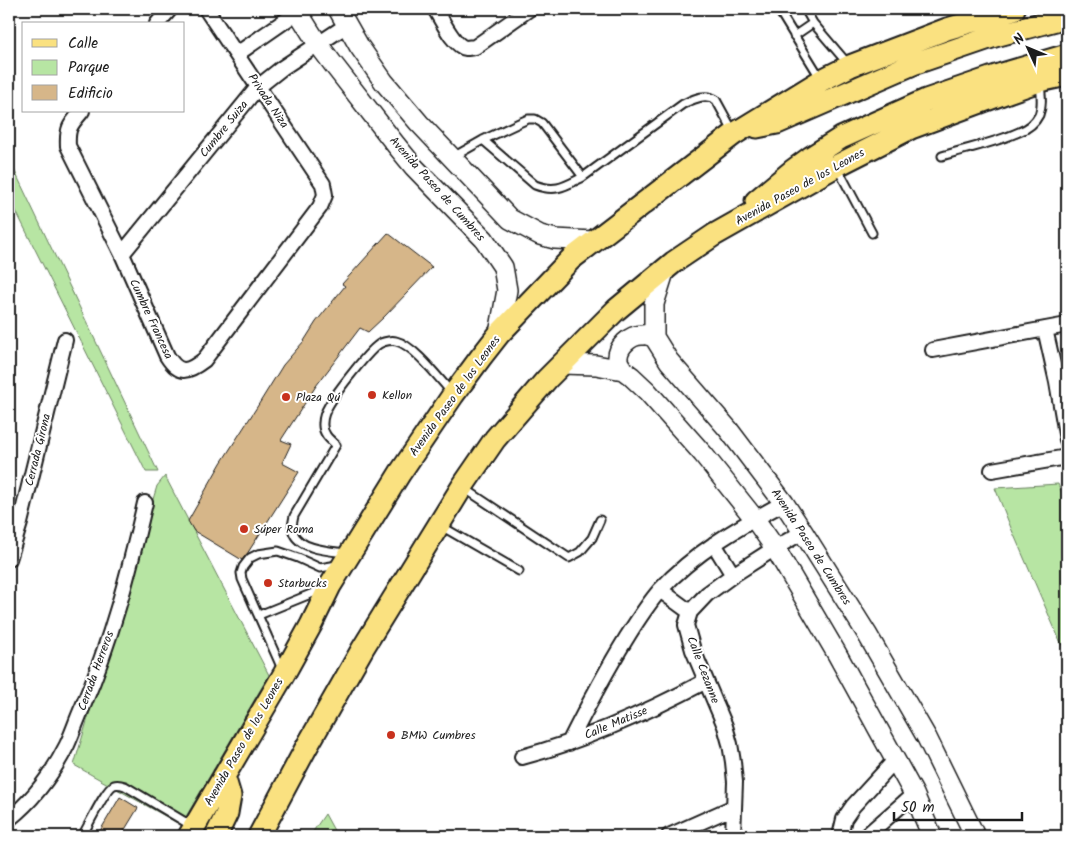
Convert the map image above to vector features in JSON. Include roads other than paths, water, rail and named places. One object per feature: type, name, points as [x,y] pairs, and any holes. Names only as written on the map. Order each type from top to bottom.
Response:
[{"type":"main road","name":"Avenida Paseo de los Leones","points":[[192,832],[284,674],[330,586],[400,473],[453,394],[481,357],[500,334],[571,259],[592,241],[738,132],[822,80],[850,66],[947,29],[1014,9]]},
{"type":"main road","points":[[738,132],[777,123],[913,64],[995,36],[1067,18]]},
{"type":"main road","points":[[714,235],[792,170],[841,138],[926,100],[1002,74],[1067,56]]},
{"type":"main road","name":"Avenida Paseo de los Leones","points":[[259,836],[362,648],[462,487],[495,439],[561,364],[616,310],[674,262],[714,235],[836,166],[911,128],[1040,81],[1067,75]]},
{"type":"main road","points":[[216,836],[227,813],[230,796],[224,776]]},
{"type":"street","points":[[159,22],[170,9]]},
{"type":"street","name":"Privada Niza","points":[[206,9],[323,184],[325,195]]},
{"type":"street","points":[[435,9],[454,40],[460,46],[466,48],[474,47],[529,9]]},
{"type":"street","points":[[237,54],[298,10]]},
{"type":"street","name":"Avenida Paseo de Cumbres","points":[[298,10],[318,44],[353,91],[408,159],[484,239],[503,267],[507,290],[500,334]]},
{"type":"street","points":[[342,17],[384,82],[419,123],[510,219],[540,235],[555,239],[592,241]]},
{"type":"street","name":"Cumbre Suiza","points":[[122,254],[258,87],[318,44],[342,17]]},
{"type":"street","name":"Cumbre Francesa","points":[[81,112],[70,124],[67,136],[68,146],[122,254],[167,356],[173,365],[182,370],[193,369],[204,360],[320,207],[325,195]]},
{"type":"street","points":[[666,269],[654,304],[654,336],[642,334],[634,336],[622,346],[618,354],[618,361],[623,370],[647,391],[703,454],[754,518],[774,548],[896,759],[932,836]]},
{"type":"street","points":[[932,350],[1067,325]]},
{"type":"street","points":[[1045,329],[1067,440]]},
{"type":"street","name":"Avenida Paseo de Cumbres","points":[[654,336],[670,360],[728,429],[784,503],[803,532],[868,634],[922,729],[975,836]]},
{"type":"street","name":"Cerrada Girona","points":[[9,559],[20,523],[65,340]]},
{"type":"street","points":[[561,364],[596,365],[623,370]]},
{"type":"street","points":[[992,470],[1067,458]]},
{"type":"street","name":"Cerrada Herreros","points":[[9,819],[20,810],[44,782],[66,746],[104,652],[130,564],[144,503]]},
{"type":"street","points":[[569,743],[611,663],[638,620],[660,590],[686,565],[714,544],[754,518],[784,503]]},
{"type":"street","points":[[660,590],[690,612],[707,594],[733,574],[803,532]]},
{"type":"street","points":[[714,544],[733,574]]},
{"type":"street","name":"Calle Cezanne","points":[[690,612],[686,624],[693,650],[730,744],[734,782],[733,836]]},
{"type":"street","name":"Calle Matisse","points":[[522,757],[569,743],[673,698],[706,681]]},
{"type":"street","points":[[840,836],[844,819],[853,806],[896,759]]},
{"type":"street","points":[[866,836],[914,794]]},
{"type":"street","points":[[669,836],[734,806]]},
{"type":"lane","points":[[778,9],[822,80]]},
{"type":"lane","points":[[805,9],[813,23],[850,66]]},
{"type":"lane","points":[[794,36],[813,23]]},
{"type":"lane","points":[[942,156],[995,141],[1029,127],[1036,120],[1042,105],[1040,81]]},
{"type":"lane","points":[[483,140],[535,186],[553,190],[584,177],[683,104],[701,96],[711,97],[716,100],[738,132]]},
{"type":"lane","points":[[452,158],[518,123],[535,119],[542,123],[584,177]]},
{"type":"lane","points":[[836,166],[872,233]]},
{"type":"lane","points":[[346,559],[304,544],[297,539],[292,525],[294,516],[336,445],[324,431],[325,413],[330,404],[361,363],[380,343],[387,341],[395,341],[410,348],[453,394]]},
{"type":"lane","points":[[462,487],[569,558],[580,552],[592,538],[600,520]]},
{"type":"lane","points":[[438,525],[519,571]]},
{"type":"lane","points":[[284,674],[242,579],[243,567],[250,558],[258,554],[278,551],[320,568],[346,559]]},
{"type":"lane","points":[[258,615],[330,586]]},
{"type":"lane","points":[[82,836],[106,792],[114,785],[125,786],[192,832]]},
{"type":"place","name":"Kellon","points":[[372,395]]},
{"type":"place","name":"Plaza Qú","points":[[286,397]]},
{"type":"place","name":"Súper Roma","points":[[244,529]]},
{"type":"place","name":"Starbucks","points":[[268,583]]},
{"type":"place","name":"BMW Cumbres","points":[[391,735]]}]
